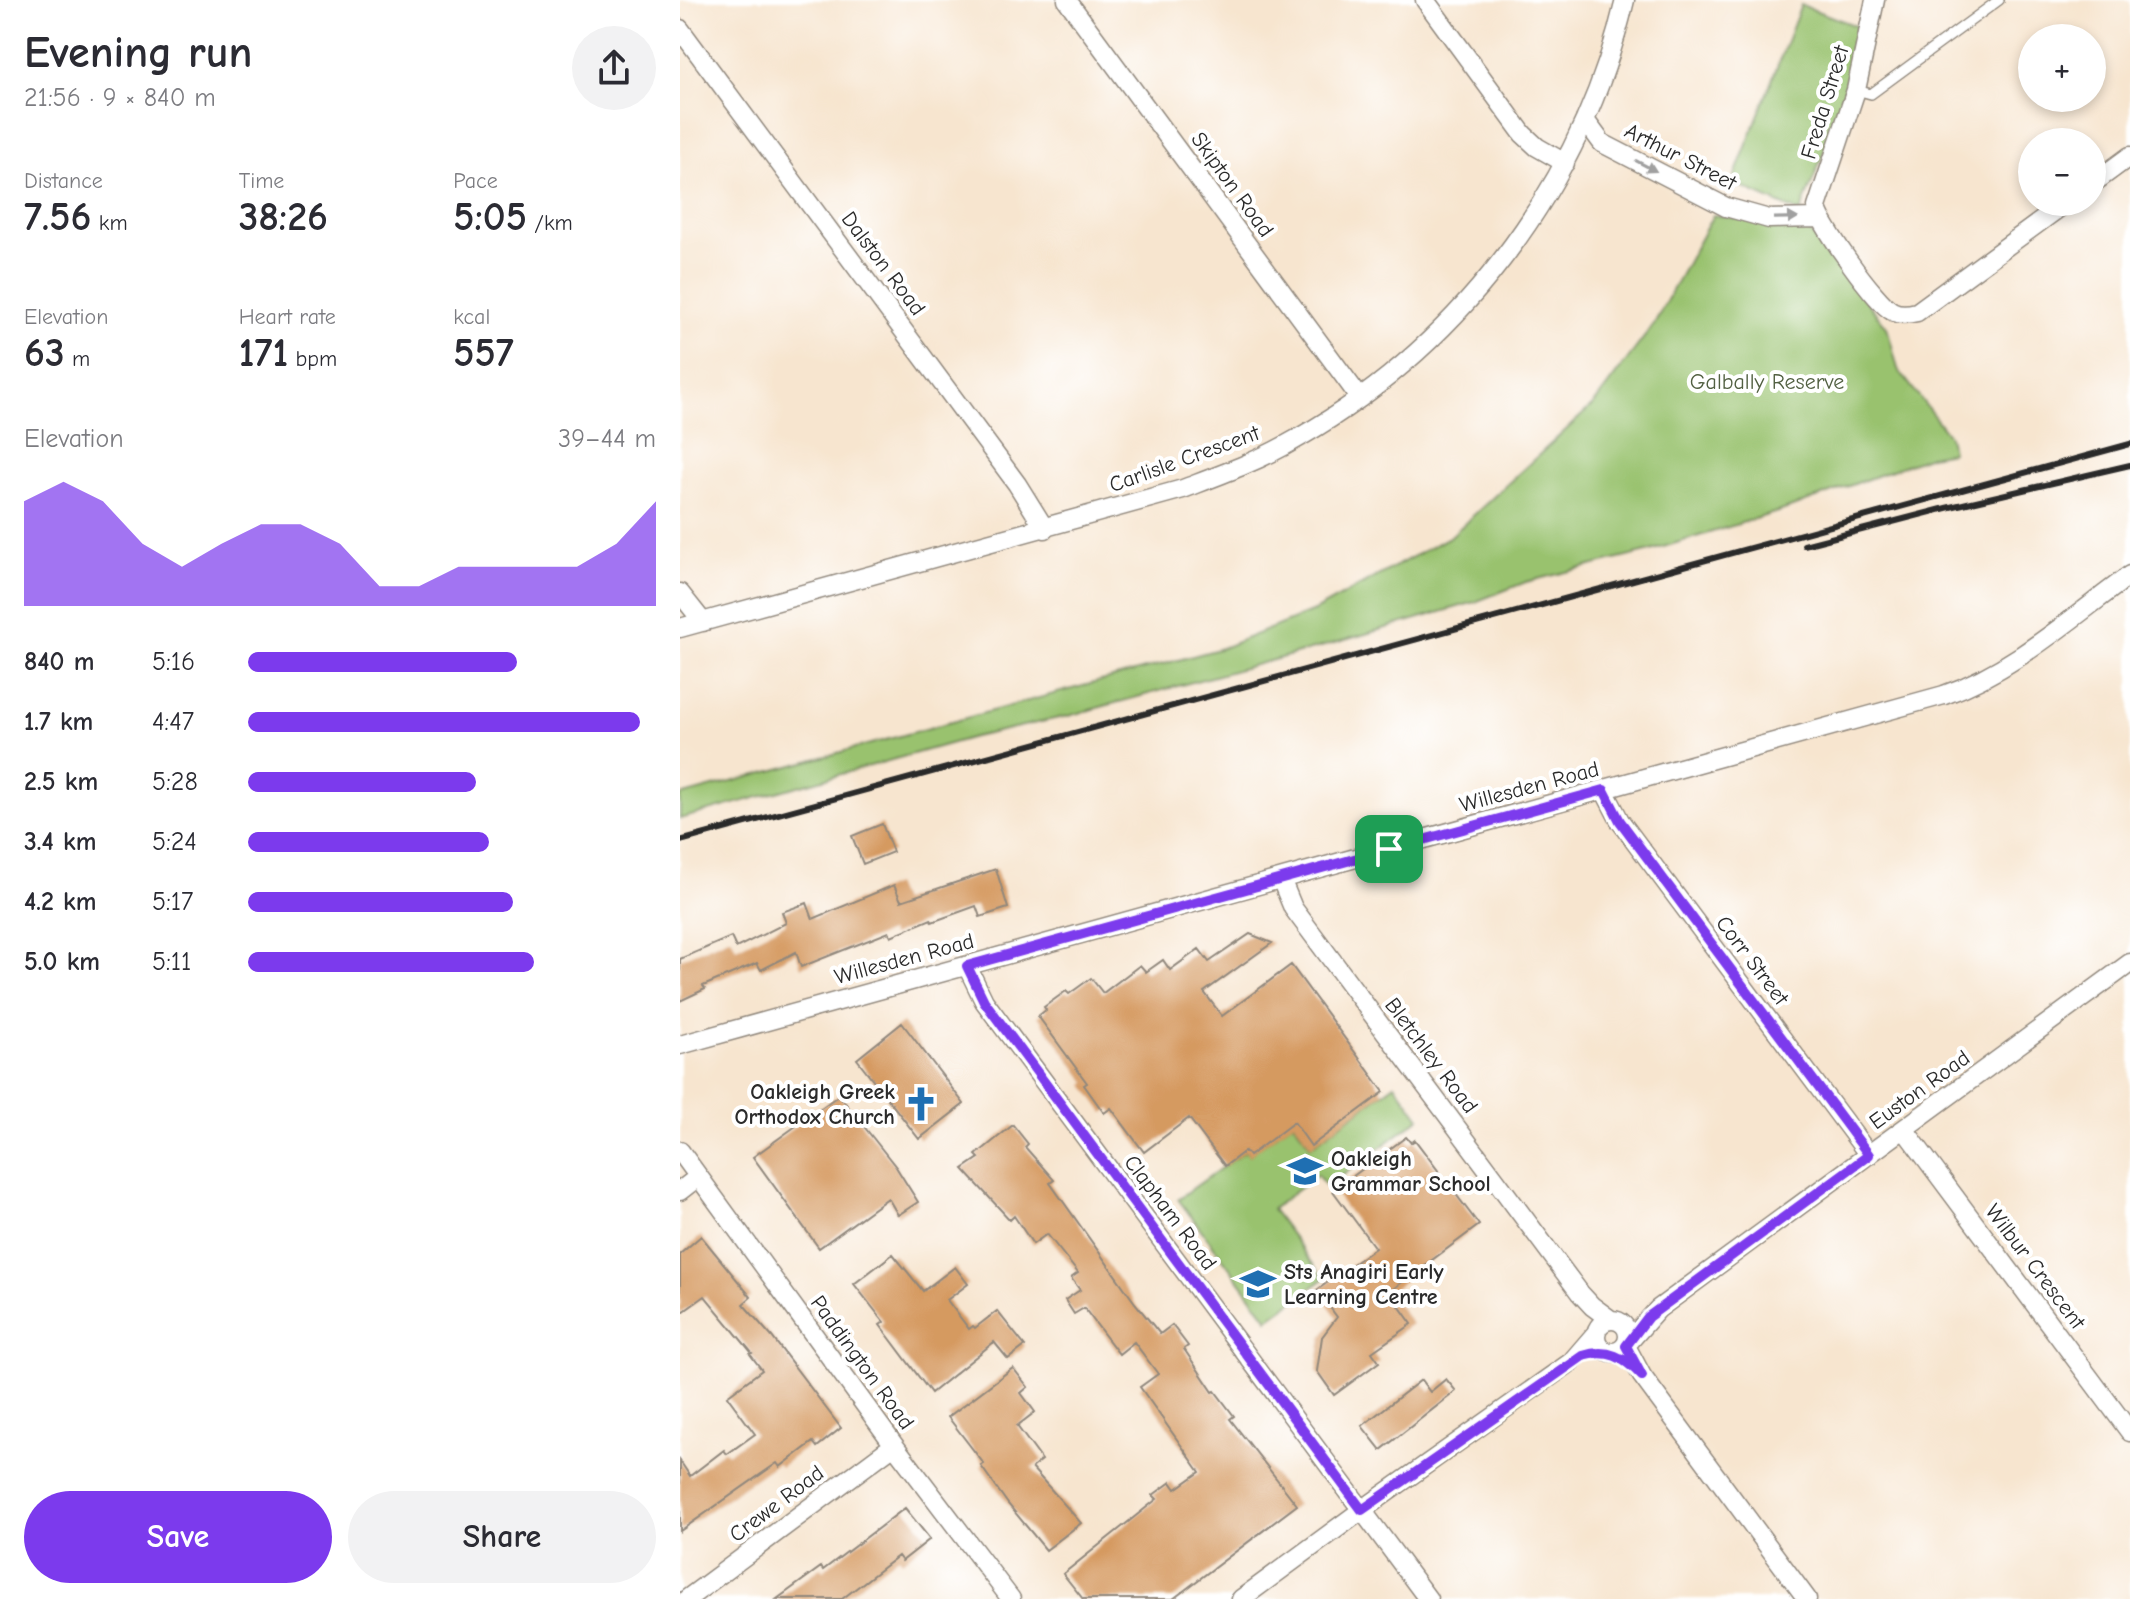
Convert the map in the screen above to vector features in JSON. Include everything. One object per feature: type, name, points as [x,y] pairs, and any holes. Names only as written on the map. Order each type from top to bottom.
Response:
[{"type":"street","name":"Skipton Road","points":[[1067,0],[1360,398]]},
{"type":"street","points":[[1425,0],[1523,134],[1545,153],[1565,163]]},
{"type":"street","name":"Carlisle Crescent","points":[[680,628],[1169,493],[1239,468],[1306,433],[1360,398],[1409,360],[1468,302],[1515,242],[1565,163],[1585,120],[1616,40],[1625,0]]},
{"type":"street","name":"Freda Street","points":[[1819,218],[1819,198],[1856,90],[1875,0]]},
{"type":"street","name":"Dalston Road","points":[[680,29],[1017,484],[1045,529]]},
{"type":"street","name":"Arthur Street","points":[[1585,120],[1602,143],[1726,207],[1769,219],[1819,218]]},
{"type":"street","points":[[2106,174],[2130,156]]},
{"type":"street","points":[[1819,218],[1881,303],[1892,311],[1910,313],[1925,307],[2048,216]]},
{"type":"street","name":"Willesden Road","points":[[680,1045],[1944,695],[1977,683],[2008,665],[2130,575]]},
{"type":"street","points":[[680,593],[703,622]]},
{"type":"street","name":"Corr Street","points":[[1604,790],[1620,821],[1869,1155]]},
{"type":"street","name":"Bletchley Road","points":[[1281,879],[1293,908],[1593,1314],[1605,1325]]},
{"type":"street","name":"Euston Road","points":[[1619,1348],[1658,1309],[2130,963]]},
{"type":"street","name":"Clapham Road","points":[[967,966],[984,1001],[1428,1599]]},
{"type":"street","name":"Wilbur Crescent","points":[[1904,1129],[2130,1432]]},
{"type":"street","name":"Paddington Road","points":[[680,1151],[894,1445],[1011,1599]]},
{"type":"street","points":[[680,1191],[698,1177]]},
{"type":"street","name":"Euston Road","points":[[1605,1325],[1635,1319],[1658,1309]]},
{"type":"street","points":[[1571,1362],[1605,1325]]},
{"type":"street","points":[[1605,1325],[1626,1328],[1619,1348]]},
{"type":"street","points":[[1605,1325],[1599,1347],[1619,1348],[1807,1599]]},
{"type":"street","points":[[1241,1599],[1571,1362],[1591,1353],[1619,1348]]},
{"type":"street","name":"Crewe Road","points":[[687,1599],[894,1445]]},
{"type":"lane","points":[[1856,90],[1871,94],[1999,0]]},
{"type":"green space","points":[[1801,5],[1859,27],[1839,114],[1800,213],[1732,183]]},
{"type":"green space","name":"Galbally Reserve","points":[[1713,215],[1807,228],[1887,327],[1898,369],[1949,436],[1952,452],[1930,456],[1784,510],[1647,552],[1526,582],[1475,602],[1328,645],[1068,716],[974,737],[680,819],[680,796],[1222,648],[1314,611],[1451,536],[1594,404],[1654,324]]},
{"type":"green space","points":[[1395,1084],[1420,1118],[1327,1187],[1317,1175],[1272,1209],[1324,1279],[1268,1319],[1178,1199],[1245,1151],[1249,1155],[1293,1122],[1311,1146]]},
{"type":"building","points":[[882,824],[893,852],[863,864],[852,836]]},
{"type":"building","points":[[996,869],[1008,908],[980,917],[976,906],[932,922],[931,919],[891,936],[889,932],[801,967],[796,952],[761,970],[757,963],[703,986],[705,989],[680,1001],[680,959],[731,937],[736,948],[786,923],[782,912],[807,903],[813,919],[894,885],[901,901]]},
{"type":"building","points":[[1250,934],[1272,943],[1204,992],[1222,1016],[1291,965],[1384,1092],[1311,1146],[1294,1122],[1249,1156],[1245,1151],[1225,1166],[1189,1118],[1144,1152],[1111,1108],[1104,1113],[1084,1085],[1087,1083],[1038,1016],[1046,1010],[1044,1007],[1066,991],[1069,994],[1091,978],[1103,993],[1140,965],[1146,972],[1163,960],[1170,970],[1199,949],[1209,962]]},
{"type":"building","points":[[902,1023],[964,1104],[919,1139],[857,1059]]},
{"type":"building","points":[[839,1095],[896,1167],[918,1202],[898,1215],[888,1198],[819,1248],[753,1157]]},
{"type":"building","points":[[1013,1125],[1028,1144],[1025,1147],[1054,1180],[1050,1183],[1135,1303],[1160,1334],[1172,1325],[1188,1346],[1184,1349],[1213,1392],[1234,1416],[1230,1419],[1297,1505],[1173,1599],[1083,1599],[1063,1574],[1157,1499],[1153,1495],[1171,1482],[1176,1489],[1200,1472],[1140,1387],[1158,1374],[1134,1342],[1119,1354],[1084,1308],[1074,1314],[1065,1300],[1080,1290],[1071,1278],[1078,1273],[1047,1234],[1033,1244],[1014,1216],[1010,1220],[963,1169]]},
{"type":"building","points":[[1406,1137],[1411,1143],[1415,1140],[1479,1225],[1389,1292],[1412,1324],[1372,1352],[1379,1362],[1334,1395],[1317,1371],[1322,1337],[1337,1317],[1317,1290],[1375,1248],[1333,1191]]},
{"type":"building","points":[[701,1236],[751,1297],[743,1304],[841,1428],[817,1447],[813,1442],[780,1467],[777,1463],[680,1531],[680,1461],[690,1476],[724,1450],[727,1454],[755,1434],[727,1396],[762,1370],[752,1353],[705,1296],[680,1314],[680,1254]]},
{"type":"building","points":[[893,1254],[923,1291],[955,1267],[968,1284],[947,1300],[969,1329],[975,1328],[997,1311],[1025,1346],[1008,1359],[994,1342],[931,1393],[880,1325],[884,1322],[854,1284]]},
{"type":"building","points":[[1013,1368],[1028,1387],[1021,1393],[1035,1412],[1017,1426],[1042,1460],[1032,1468],[1081,1523],[1046,1550],[1008,1504],[981,1466],[984,1464],[948,1417]]},
{"type":"building","points":[[1446,1379],[1456,1391],[1381,1450],[1362,1426],[1421,1380],[1430,1392]]},
{"type":"building","points":[[905,1508],[930,1539],[902,1561],[898,1556],[842,1599],[777,1599],[821,1567],[823,1570]]},
{"type":"railway","points":[[680,841],[2130,444]]},
{"type":"railway","points":[[1804,545],[2130,465]]},
{"type":"place","name":"Oakleigh Greek Orthodox Church","points":[[921,1104]]},
{"type":"place","name":"Oakleigh Grammar School","points":[[1305,1171]]},
{"type":"place","name":"Sts Anagiri Early Learning Centre","points":[[1258,1284]]},
{"type":"route","points":[[1604,790],[1620,821],[1869,1155],[1648,1317],[1626,1346],[1642,1376],[1613,1353],[1596,1352],[1583,1356],[1362,1510],[984,1001],[967,966],[1389,849],[1604,790]]}]
